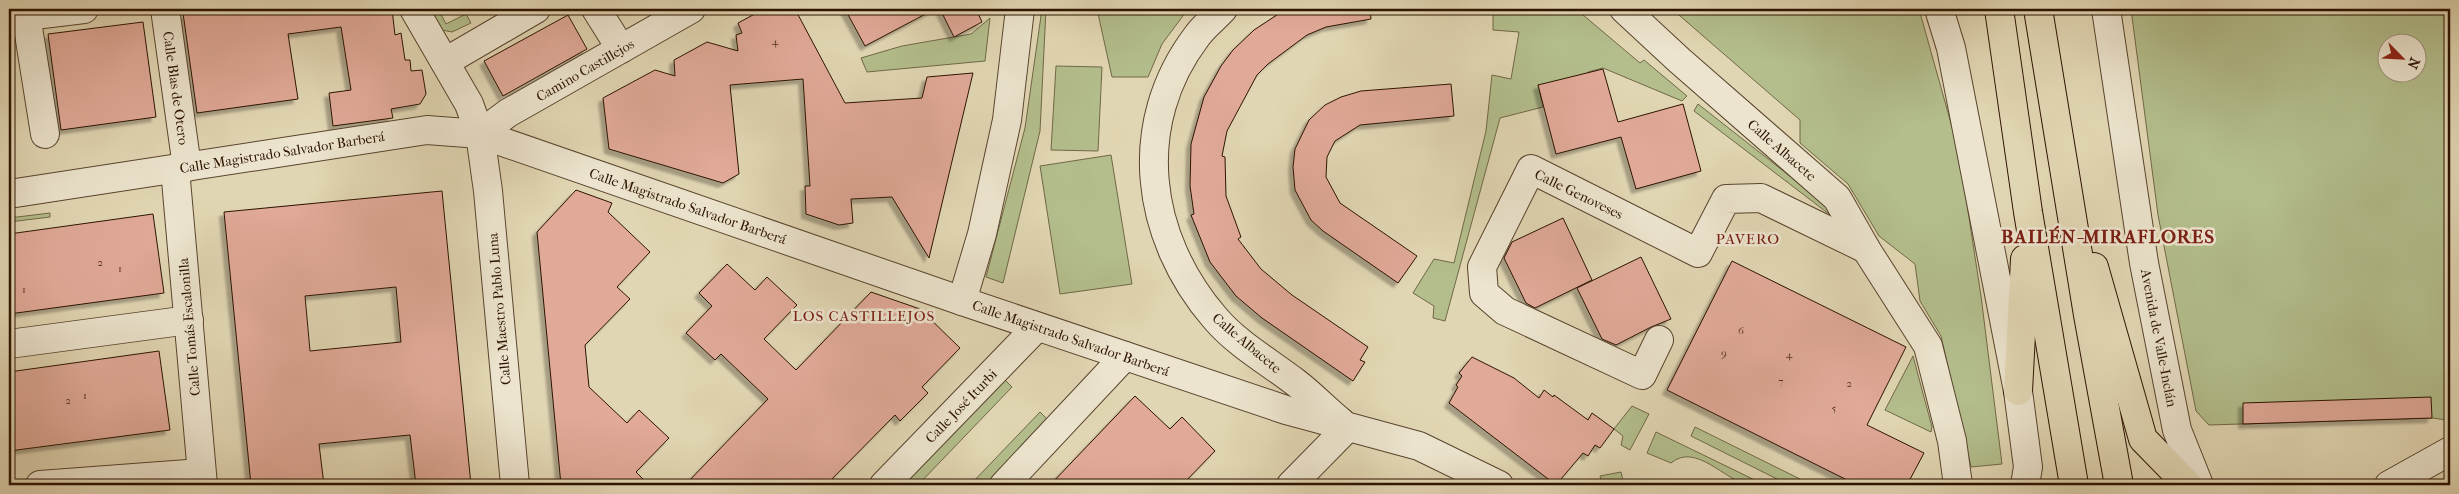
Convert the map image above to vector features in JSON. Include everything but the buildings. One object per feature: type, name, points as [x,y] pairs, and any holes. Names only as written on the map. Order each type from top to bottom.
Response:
[{"type":"main road","points":[[1999,9],[2028,212],[2074,485]]},
{"type":"main road","points":[[2038,9],[2069,204],[2119,485]]},
{"type":"main road","points":[[2069,204],[2100,284],[2142,438],[2188,485]]},
{"type":"main road","points":[[2018,391],[2028,212]]},
{"type":"street","points":[[45,134],[20,60],[26,12],[84,9]]},
{"type":"street","name":"Calle Blas de Otero","points":[[165,9],[181,168]]},
{"type":"street","name":"Calle Maestro Pablo Luna","points":[[414,9],[469,104],[480,134],[489,200],[516,485]]},
{"type":"street","points":[[596,9],[621,49]]},
{"type":"street","name":"Camino Castillejos","points":[[480,134],[508,113],[691,9]]},
{"type":"street","points":[[962,301],[982,234],[1007,120],[1020,9]]},
{"type":"street","name":"Calle Albacete","points":[[1223,9],[1197,35],[1177,67],[1160,110],[1154,143],[1154,176],[1159,216],[1170,249],[1184,275],[1216,319],[1256,354],[1296,383],[1348,428],[1419,446],[1499,485]]},
{"type":"street","name":"Calle Albacete","points":[[1624,9],[1837,198],[1866,249],[1928,346],[1952,441],[1958,485]]},
{"type":"street","points":[[1939,9],[1951,48],[2018,391],[2027,476]]},
{"type":"street","name":"Avenida de Valle-Inclán","points":[[2106,9],[2144,262],[2177,430],[2200,485]]},
{"type":"street","points":[[445,62],[518,13]]},
{"type":"street","name":"Calle Magistrado Salvador Barberá","points":[[9,194],[427,130],[480,134],[1037,327],[1286,410],[1348,428]]},
{"type":"street","name":"Calle Tomás Escalonilla","points":[[181,168],[189,320],[202,479]]},
{"type":"street","name":"Calle Genoveses","points":[[1659,340],[1642,375],[1506,311],[1484,293],[1482,268],[1531,169],[1698,253],[1726,199],[1762,198],[1866,249]]},
{"type":"street","points":[[9,344],[189,320]]},
{"type":"street","name":"Calle José Iturbi","points":[[884,485],[1037,327]]},
{"type":"street","points":[[1004,485],[1125,356]]},
{"type":"street","points":[[1291,485],[1348,428]]},
{"type":"street","points":[[2389,485],[2446,456]]},
{"type":"street","points":[[40,485],[202,479]]},
{"type":"green space","points":[[427,9],[438,9],[446,24],[466,14],[471,23],[452,32],[442,30]]},
{"type":"green space","points":[[1042,9],[1046,9],[1040,131],[1003,283],[986,277],[1025,128]]},
{"type":"green space","points":[[1097,9],[1188,9],[1162,44],[1148,77],[1112,77]]},
{"type":"green space","points":[[1493,9],[1576,9],[1640,63],[1644,60],[1687,96],[1682,101],[1603,68],[1588,72],[1588,76],[1538,85],[1543,107],[1500,118],[1445,321],[1433,318],[1434,306],[1413,293],[1434,259],[1454,263],[1486,131],[1492,75],[1511,79],[1519,32],[1493,30]]},
{"type":"green space","points":[[1672,9],[1919,9],[1959,152],[1981,296],[2002,464],[1971,467],[1941,336],[1920,301],[1915,264],[1879,236],[1848,184],[1800,143],[1800,120]]},
{"type":"green space","points":[[2131,9],[2450,9],[2450,418],[2447,420],[2432,418],[2209,425],[2196,411],[2158,215]]},
{"type":"green space","points":[[990,18],[985,61],[867,72],[861,58],[902,46],[971,34]]},
{"type":"green space","points":[[1056,66],[1102,67],[1098,151],[1051,150]]},
{"type":"green space","points":[[1698,104],[1833,210],[1829,214],[1694,111]]},
{"type":"green space","points":[[1111,155],[1132,284],[1060,294],[1040,166]]},
{"type":"green space","points":[[50,213],[50,217],[9,222],[9,218]]},
{"type":"green space","points":[[1913,356],[1932,427],[1931,432],[1885,410]]},
{"type":"green space","points":[[1002,377],[1012,387],[918,485],[899,485]]},
{"type":"green space","points":[[1632,406],[1649,414],[1630,450],[1621,445],[1623,436],[1614,429]]},
{"type":"green space","points":[[1040,412],[1050,422],[989,485],[970,485]]},
{"type":"green space","points":[[1695,427],[1812,485],[1789,485],[1691,436]]},
{"type":"green space","points":[[1656,432],[1765,485],[1751,485],[1740,482],[1700,460],[1690,457],[1681,458],[1671,463],[1647,453]]},
{"type":"green space","points":[[1621,472],[1624,485],[1602,485],[1600,476]]},
{"type":"district","name":"BAILÉN-MIRAFLORES","points":[[2108,236]]},
{"type":"district","name":"PAVERO","points":[[1748,239]]},
{"type":"district","name":"LOS CASTILLEJOS","points":[[864,316]]}]
